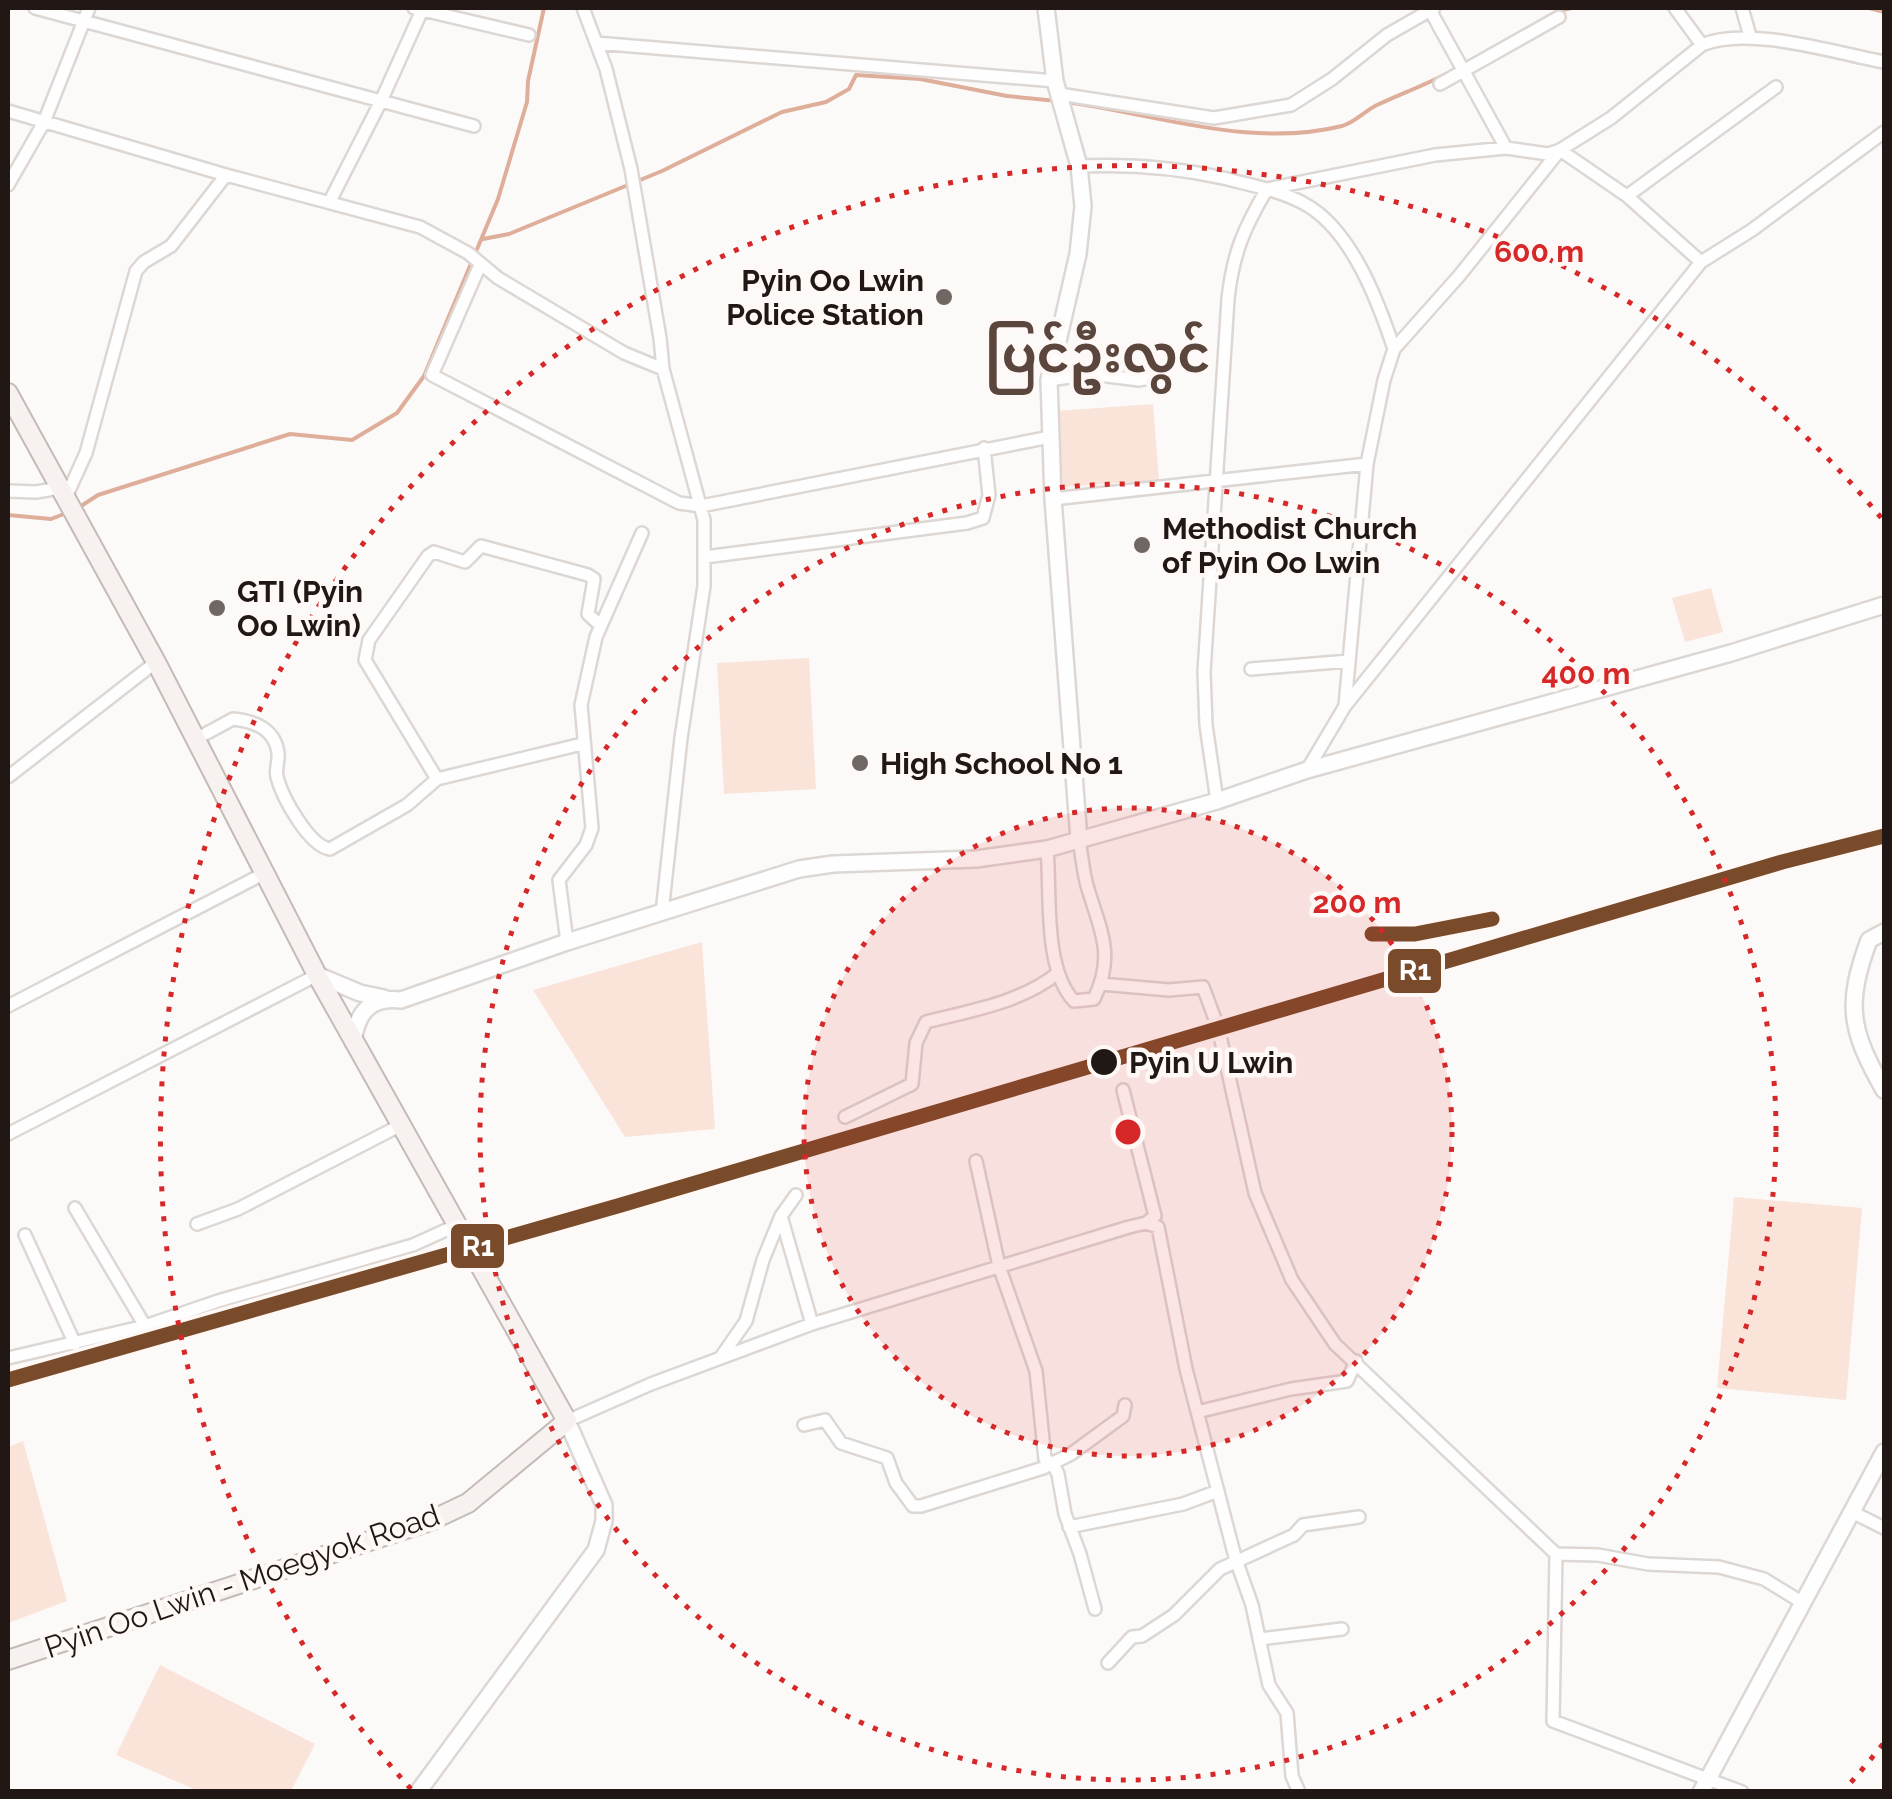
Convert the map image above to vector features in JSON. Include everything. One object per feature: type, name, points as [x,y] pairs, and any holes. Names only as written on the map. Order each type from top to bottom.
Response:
[{"type":"main road","points":[[8,393],[156,662],[317,975],[567,1421]]},
{"type":"main road","name":"Pyin Oo Lwin - Moegyok Road","points":[[8,1660],[430,1521],[468,1503],[567,1421]]},
{"type":"street","points":[[35,8],[474,126]]},
{"type":"street","points":[[8,185],[44,122],[89,8]]},
{"type":"street","points":[[330,201],[381,101],[419,8],[529,35]]},
{"type":"street","points":[[584,8],[606,69],[634,182],[663,369],[701,506],[704,586],[681,738],[662,914]]},
{"type":"street","points":[[1046,8],[1059,96],[1079,166],[1083,223],[1049,380],[1053,498],[1078,840],[1106,948],[1101,984],[1094,999],[1074,1001],[1063,990],[1050,922],[1047,849]]},
{"type":"street","points":[[596,43],[1059,96],[1214,118],[1291,105],[1332,80],[1387,34],[1432,8],[1506,148]]},
{"type":"street","points":[[1675,8],[1702,45]]},
{"type":"street","points":[[1742,8],[1750,36]]},
{"type":"street","points":[[1440,84],[1560,18]]},
{"type":"street","points":[[1217,802],[1206,725],[1204,672],[1232,260],[1243,229],[1267,188],[1435,155],[1506,148],[1548,154],[1611,118],[1702,45],[1718,38],[1750,36],[1884,62]]},
{"type":"street","points":[[1626,196],[1776,86]]},
{"type":"street","points":[[8,111],[226,176],[420,227],[468,253],[479,264],[624,353],[663,369]]},
{"type":"street","points":[[1308,770],[1344,706],[1702,262],[1752,230],[1884,132]]},
{"type":"street","points":[[1560,150],[1626,196],[1702,262]]},
{"type":"street","points":[[1344,706],[1367,464],[1394,350],[1560,150]]},
{"type":"street","points":[[1079,166],[1175,167],[1267,188],[1306,204],[1341,238],[1374,289],[1394,350]]},
{"type":"street","points":[[8,491],[36,492],[67,502],[86,453],[136,271],[171,246],[226,176]]},
{"type":"street","points":[[479,264],[432,375],[664,498],[701,506],[1050,436]]},
{"type":"street","points":[[1049,380],[1091,374],[1140,380],[1162,376]]},
{"type":"street","points":[[705,557],[967,524],[984,518],[989,495],[984,448]]},
{"type":"street","points":[[1053,498],[1367,464]]},
{"type":"street","points":[[567,942],[558,880],[586,844],[592,828],[581,704],[592,649],[642,533]]},
{"type":"street","points":[[438,779],[365,660],[369,640],[428,556],[440,552],[465,562],[482,546],[588,574],[595,587],[588,614],[601,626]]},
{"type":"street","points":[[8,1134],[317,975],[360,993],[402,1000],[567,942],[799,869],[833,864],[976,859],[1047,849],[1217,802],[1308,770],[1731,653],[1884,605]]},
{"type":"street","points":[[1251,670],[1349,661]]},
{"type":"street","points":[[8,777],[156,662]]},
{"type":"street","points":[[196,739],[233,718],[264,728],[274,741],[278,778],[309,838],[330,849],[407,805],[438,779],[582,744]]},
{"type":"street","points":[[8,1006],[263,874]]},
{"type":"street","points":[[1884,932],[1869,940],[1852,1003],[1866,1053],[1884,1090]]},
{"type":"street","points":[[846,1117],[912,1084],[916,1044],[926,1022],[1021,998],[1058,973]]},
{"type":"street","points":[[1101,984],[1169,990],[1202,987],[1218,1028],[1255,1193],[1292,1280],[1334,1344],[1556,1554],[1718,1567],[1764,1579],[1803,1603]]},
{"type":"street","points":[[354,1042],[356,1024],[369,1006],[384,998]]},
{"type":"street","points":[[418,1792],[596,1550],[604,1504],[567,1421],[812,1324],[1146,1223],[1155,1216],[1123,1090]]},
{"type":"street","points":[[197,1224],[238,1209],[402,1125]]},
{"type":"street","points":[[976,1161],[1000,1266],[1036,1371],[1045,1459],[1058,1474],[1069,1526],[1095,1609]]},
{"type":"street","points":[[721,1357],[746,1321],[763,1260],[781,1216],[796,1195]]},
{"type":"street","points":[[75,1208],[146,1326]]},
{"type":"street","points":[[781,1216],[812,1324]]},
{"type":"street","points":[[1146,1223],[1158,1226],[1198,1412],[1236,1560],[1270,1685],[1287,1714],[1292,1776],[1299,1792]]},
{"type":"street","points":[[8,1358],[146,1326],[413,1245],[457,1225]]},
{"type":"street","points":[[25,1235],[75,1344]]},
{"type":"street","points":[[1198,1412],[1291,1389],[1347,1381],[1356,1361]]},
{"type":"street","points":[[804,1425],[824,1420],[841,1442],[887,1458],[896,1483],[913,1506],[938,1502],[1053,1464],[1123,1416],[1125,1406]]},
{"type":"street","points":[[1703,1785],[1884,1452]]},
{"type":"street","points":[[1069,1526],[1183,1504],[1218,1490]]},
{"type":"street","points":[[1854,1513],[1884,1528]]},
{"type":"street","points":[[1108,1664],[1132,1637],[1142,1636],[1174,1615],[1220,1569],[1294,1535],[1303,1525],[1359,1517]]},
{"type":"street","points":[[1556,1554],[1553,1721],[1703,1785],[1742,1792]]},
{"type":"street","points":[[1260,1639],[1342,1628]]},
{"type":"shaded area","points":[[1153,404],[1159,480],[1063,487],[1057,411]]},
{"type":"shaded area","points":[[1711,588],[1723,632],[1685,642],[1672,598]]},
{"type":"shaded area","points":[[809,658],[816,789],[724,794],[717,663]]},
{"type":"shaded area","points":[[702,942],[715,1129],[625,1137],[533,990]]},
{"type":"shaded area","points":[[1734,1197],[1862,1208],[1846,1400],[1717,1388]]},
{"type":"shaded area","points":[[23,1441],[67,1601],[8,1623],[8,1447]]},
{"type":"shaded area","points":[[160,1665],[315,1744],[291,1791],[198,1791],[116,1755]]},
{"type":"waterway","points":[[78,508],[98,495],[290,434],[352,440],[397,413],[424,376],[498,199],[527,102],[544,8]]},
{"type":"waterway","points":[[1466,63],[1558,11],[1572,8]]},
{"type":"waterway","points":[[1869,8],[1884,12]]},
{"type":"waterway","points":[[1066,102],[1238,132],[1307,132],[1346,125],[1375,106],[1446,74]]},
{"type":"waterway","points":[[483,239],[509,234],[662,171],[782,112],[826,102],[849,89],[856,75],[920,79],[1057,101]]},
{"type":"waterway","points":[[8,515],[51,519],[69,512]]},
{"type":"transit line","name":"R1","points":[[8,1380],[621,1205],[1782,862],[1884,836]]},
{"type":"transit line","name":"R1","points":[[1372,934],[1415,934],[1492,919]]},
{"type":"place","name":"Pyin Oo Lwin Police Station","points":[[944,297]]},
{"type":"place","name":"Methodist Church of Pyin Oo Lwin","points":[[1142,545]]},
{"type":"place","name":"GTI (Pyin Oo Lwin)","points":[[217,608]]},
{"type":"place","name":"High School No 1","points":[[860,763]]},
{"type":"place","name":"Pyin U Lwin","points":[[1104,1062]]},
{"type":"district","name":"ပြင်ဦးလွင်","points":[[1098,354]]}]
